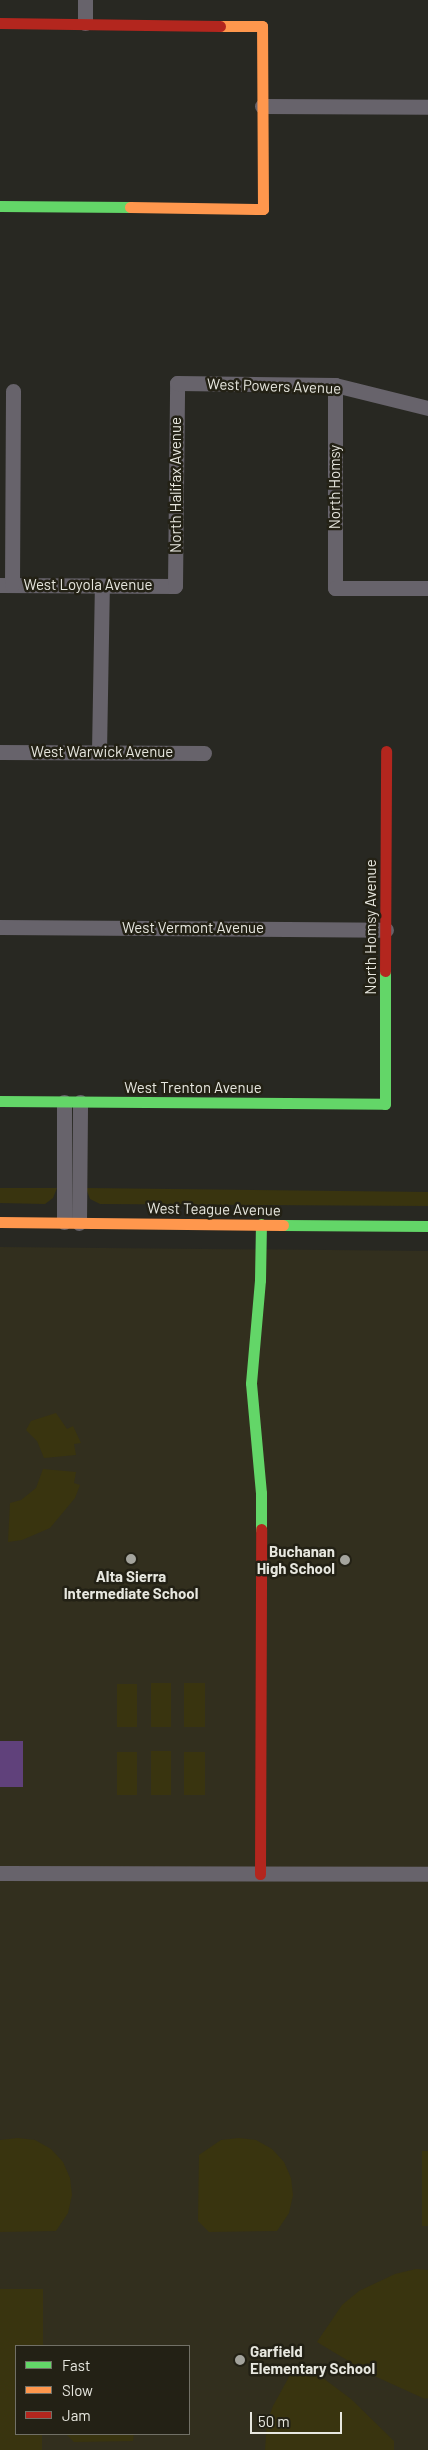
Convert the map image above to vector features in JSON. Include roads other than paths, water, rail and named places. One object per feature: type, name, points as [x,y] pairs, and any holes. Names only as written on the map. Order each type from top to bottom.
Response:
[{"type":"street","points":[[85,0],[85,23]]},
{"type":"street","points":[[0,22],[262,26],[263,209],[0,206]]},
{"type":"street","points":[[262,106],[428,107]]},
{"type":"street","name":"West Powers Avenue","points":[[177,383],[334,385],[428,408]]},
{"type":"street","name":"North Halifax Avenue","points":[[175,586],[177,383]]},
{"type":"street","name":"North Homsy","points":[[334,385],[335,588],[428,588]]},
{"type":"street","points":[[6,585],[13,391]]},
{"type":"street","name":"West Loyola Avenue","points":[[6,585],[175,586]]},
{"type":"street","points":[[100,752],[102,586]]},
{"type":"street","name":"North Homsy Avenue","points":[[385,1104],[386,751]]},
{"type":"street","name":"West Warwick Avenue","points":[[0,752],[204,753]]},
{"type":"street","name":"West Vermont Avenue","points":[[0,927],[386,930]]},
{"type":"street","name":"West Trenton Avenue","points":[[0,1101],[385,1104]]},
{"type":"street","points":[[64,1102],[71,1222]]},
{"type":"street","points":[[71,1222],[80,1102]]},
{"type":"street","name":"West Teague Avenue","points":[[0,1222],[428,1226]]},
{"type":"street","points":[[260,1874],[261,1493],[251,1383],[260,1280],[261,1224]]},
{"type":"street","points":[[0,1873],[428,1874]]},
{"type":"place","name":"Alta Sierra Intermediate School","points":[[131,1559]]},
{"type":"place","name":"Buchanan High School","points":[[345,1560]]},
{"type":"place","name":"Garfield Elementary School","points":[[240,2360]]}]
